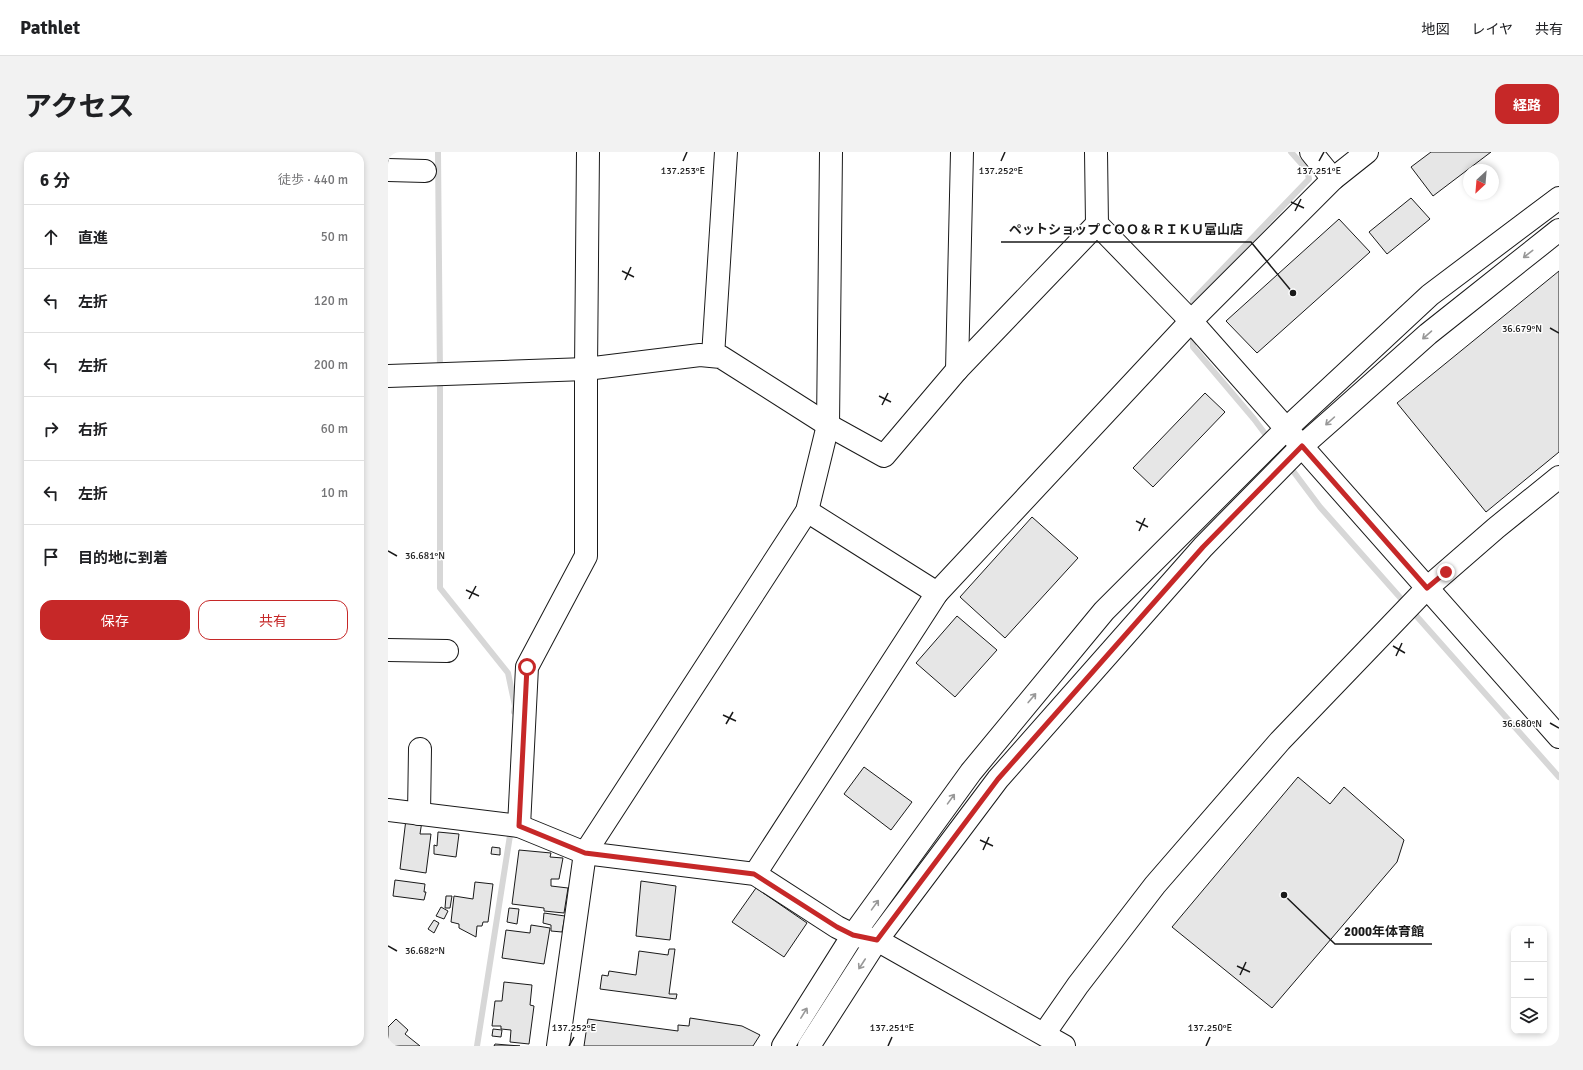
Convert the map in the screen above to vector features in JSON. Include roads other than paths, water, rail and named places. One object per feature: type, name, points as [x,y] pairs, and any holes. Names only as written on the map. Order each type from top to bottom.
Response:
[{"type":"street","points":[[519,826],[527,667],[586,556],[588,152]]},
{"type":"street","points":[[713,356],[726,152]]},
{"type":"street","points":[[558,1046],[585,853],[807,511],[828,424],[831,152]]},
{"type":"street","points":[[957,370],[962,152]]},
{"type":"street","points":[[1096,152],[1097,224],[1191,321],[1559,736]]},
{"type":"street","points":[[1311,152],[1333,179]]},
{"type":"street","points":[[754,874],[937,593],[1191,321],[1333,179],[1367,152]]},
{"type":"street","points":[[388,170],[425,171]]},
{"type":"street","points":[[783,1046],[853,935],[971,772],[1104,611],[1287,428],[1430,295],[1559,198]]},
{"type":"street","points":[[388,376],[586,368],[700,355],[721,357],[828,424],[884,456],[957,370],[1097,224]]},
{"type":"street","points":[[809,1046],[877,940],[998,779],[1203,547],[1302,446],[1428,334],[1559,230]]},
{"type":"street","points":[[1044,1034],[1078,985],[1155,885],[1280,741],[1427,588],[1557,483]]},
{"type":"street","points":[[807,511],[937,593]]},
{"type":"street","points":[[388,650],[448,651]]},
{"type":"street","points":[[419,814],[420,748]]},
{"type":"street","points":[[388,810],[519,826],[585,853],[754,874],[837,927],[853,935],[877,940],[1064,1046]]},
{"type":"waterway","points":[[438,152],[440,588],[508,673],[515,706],[514,712]]},
{"type":"waterway","points":[[1193,312],[1193,300],[1309,179],[1307,170],[1291,152]]},
{"type":"waterway","points":[[1193,333],[1193,347],[1254,419],[1320,507],[1559,777]]},
{"type":"waterway","points":[[477,1046],[511,829]]},
{"type":"place","name":"ペットショップＣＯＯ＆ＲＩＫＵ富山店","points":[[1293,293]]},
{"type":"place","name":"2000年体育館","points":[[1284,895]]}]
